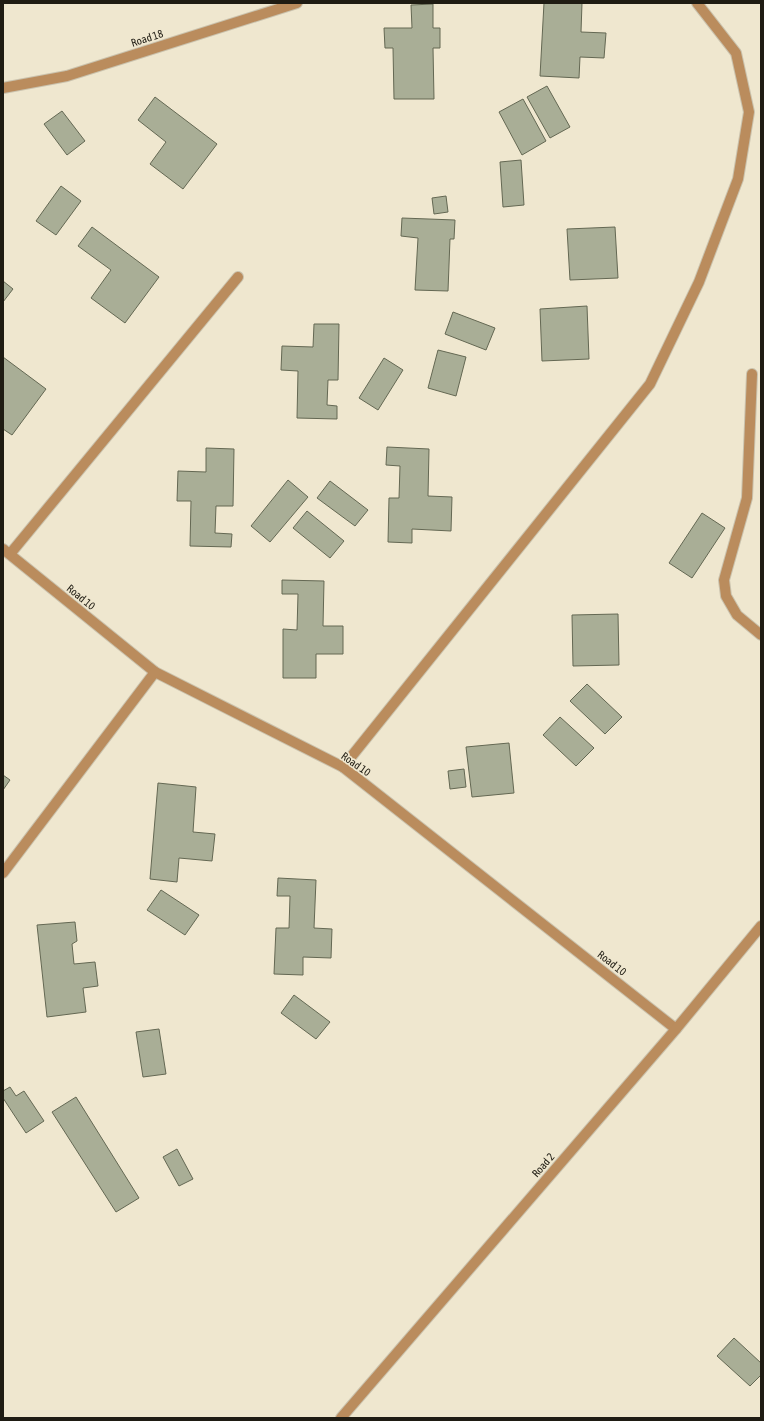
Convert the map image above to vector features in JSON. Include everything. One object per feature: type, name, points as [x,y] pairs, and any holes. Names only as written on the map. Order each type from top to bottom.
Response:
[{"type":"street","name":"Road 18","points":[[3,88],[67,76],[297,3]]},
{"type":"street","points":[[343,767],[650,384],[699,282],[738,179],[749,112],[736,53],[697,3]]},
{"type":"street","points":[[7,551],[238,276]]},
{"type":"street","points":[[752,374],[746,498],[724,580],[726,596],[737,615],[761,635]]},
{"type":"street","name":"Road 10","points":[[7,551],[155,672],[343,767],[676,1029]]},
{"type":"street","points":[[3,873],[155,672]]},
{"type":"street","name":"Road 2","points":[[341,1418],[676,1029],[761,926]]},
{"type":"building","points":[[544,3],[582,3],[581,32],[606,33],[604,58],[580,57],[579,78],[540,76]]},
{"type":"building","points":[[433,4],[433,28],[440,28],[440,48],[433,48],[434,99],[394,99],[393,48],[385,48],[384,28],[412,28],[411,5]]},
{"type":"building","points":[[547,86],[570,127],[550,138],[527,97]]},
{"type":"building","points":[[155,97],[217,144],[183,189],[150,164],[166,142],[138,120]]},
{"type":"building","points":[[523,99],[546,141],[522,155],[499,112]]},
{"type":"building","points":[[62,111],[85,141],[67,155],[44,124]]},
{"type":"building","points":[[521,160],[524,205],[503,207],[500,162]]},
{"type":"building","points":[[61,186],[81,201],[56,235],[36,221]]},
{"type":"building","points":[[446,196],[448,212],[434,214],[432,198]]},
{"type":"building","points":[[402,218],[455,220],[454,239],[450,239],[448,291],[415,290],[418,238],[401,236]]},
{"type":"building","points":[[92,227],[159,277],[125,323],[91,298],[111,270],[78,246]]},
{"type":"building","points":[[615,227],[618,278],[570,280],[567,229]]},
{"type":"building","points":[[3,281],[13,289],[3,302]]},
{"type":"building","points":[[587,306],[589,359],[542,361],[540,309]]},
{"type":"building","points":[[453,312],[495,328],[486,350],[445,334]]},
{"type":"building","points":[[314,324],[339,324],[338,380],[328,380],[327,405],[337,406],[337,419],[297,418],[298,371],[281,370],[282,346],[313,347]]},
{"type":"building","points":[[438,350],[466,357],[456,396],[428,388]]},
{"type":"building","points":[[3,357],[46,389],[12,435],[3,429]]},
{"type":"building","points":[[384,358],[403,370],[378,410],[359,398]]},
{"type":"building","points":[[387,447],[429,449],[428,496],[452,497],[451,531],[412,529],[412,543],[388,542],[389,498],[399,498],[400,466],[386,465]]},
{"type":"building","points":[[206,448],[234,449],[233,506],[216,506],[215,533],[232,534],[231,547],[190,546],[191,501],[177,501],[178,471],[206,472]]},
{"type":"building","points":[[288,480],[308,497],[270,542],[251,526]]},
{"type":"building","points":[[330,481],[368,510],[355,526],[317,498]]},
{"type":"building","points":[[307,511],[344,541],[330,558],[293,528]]},
{"type":"building","points":[[702,513],[725,528],[692,578],[669,563]]},
{"type":"building","points":[[282,580],[324,581],[323,626],[343,626],[343,654],[316,654],[316,678],[283,678],[283,629],[297,630],[298,594],[282,594]]},
{"type":"building","points":[[618,614],[619,665],[573,666],[572,615]]},
{"type":"building","points":[[587,684],[622,717],[605,734],[570,701]]},
{"type":"building","points":[[560,717],[594,748],[576,766],[543,735]]},
{"type":"building","points":[[509,743],[514,793],[472,797],[466,747]]},
{"type":"building","points":[[464,769],[466,787],[450,789],[448,771]]},
{"type":"building","points":[[3,775],[10,780],[3,790]]},
{"type":"building","points":[[158,783],[196,787],[193,832],[215,834],[212,861],[179,858],[177,882],[150,879]]},
{"type":"building","points":[[278,878],[316,880],[314,928],[332,929],[331,958],[303,957],[303,975],[274,974],[276,928],[289,928],[290,896],[277,896]]},
{"type":"building","points":[[161,890],[199,915],[185,935],[147,910]]},
{"type":"building","points":[[75,922],[77,941],[72,944],[74,964],[95,962],[98,986],[83,988],[86,1012],[47,1017],[37,925]]},
{"type":"building","points":[[294,995],[330,1022],[316,1039],[281,1013]]},
{"type":"building","points":[[159,1029],[166,1074],[143,1077],[136,1032]]},
{"type":"building","points":[[10,1087],[16,1096],[24,1091],[44,1121],[26,1133],[3,1098],[3,1091]]},
{"type":"building","points":[[76,1097],[139,1198],[116,1212],[52,1112]]},
{"type":"building","points":[[177,1149],[193,1179],[179,1186],[163,1157]]},
{"type":"building","points":[[734,1338],[761,1363],[761,1375],[750,1386],[717,1356]]}]
